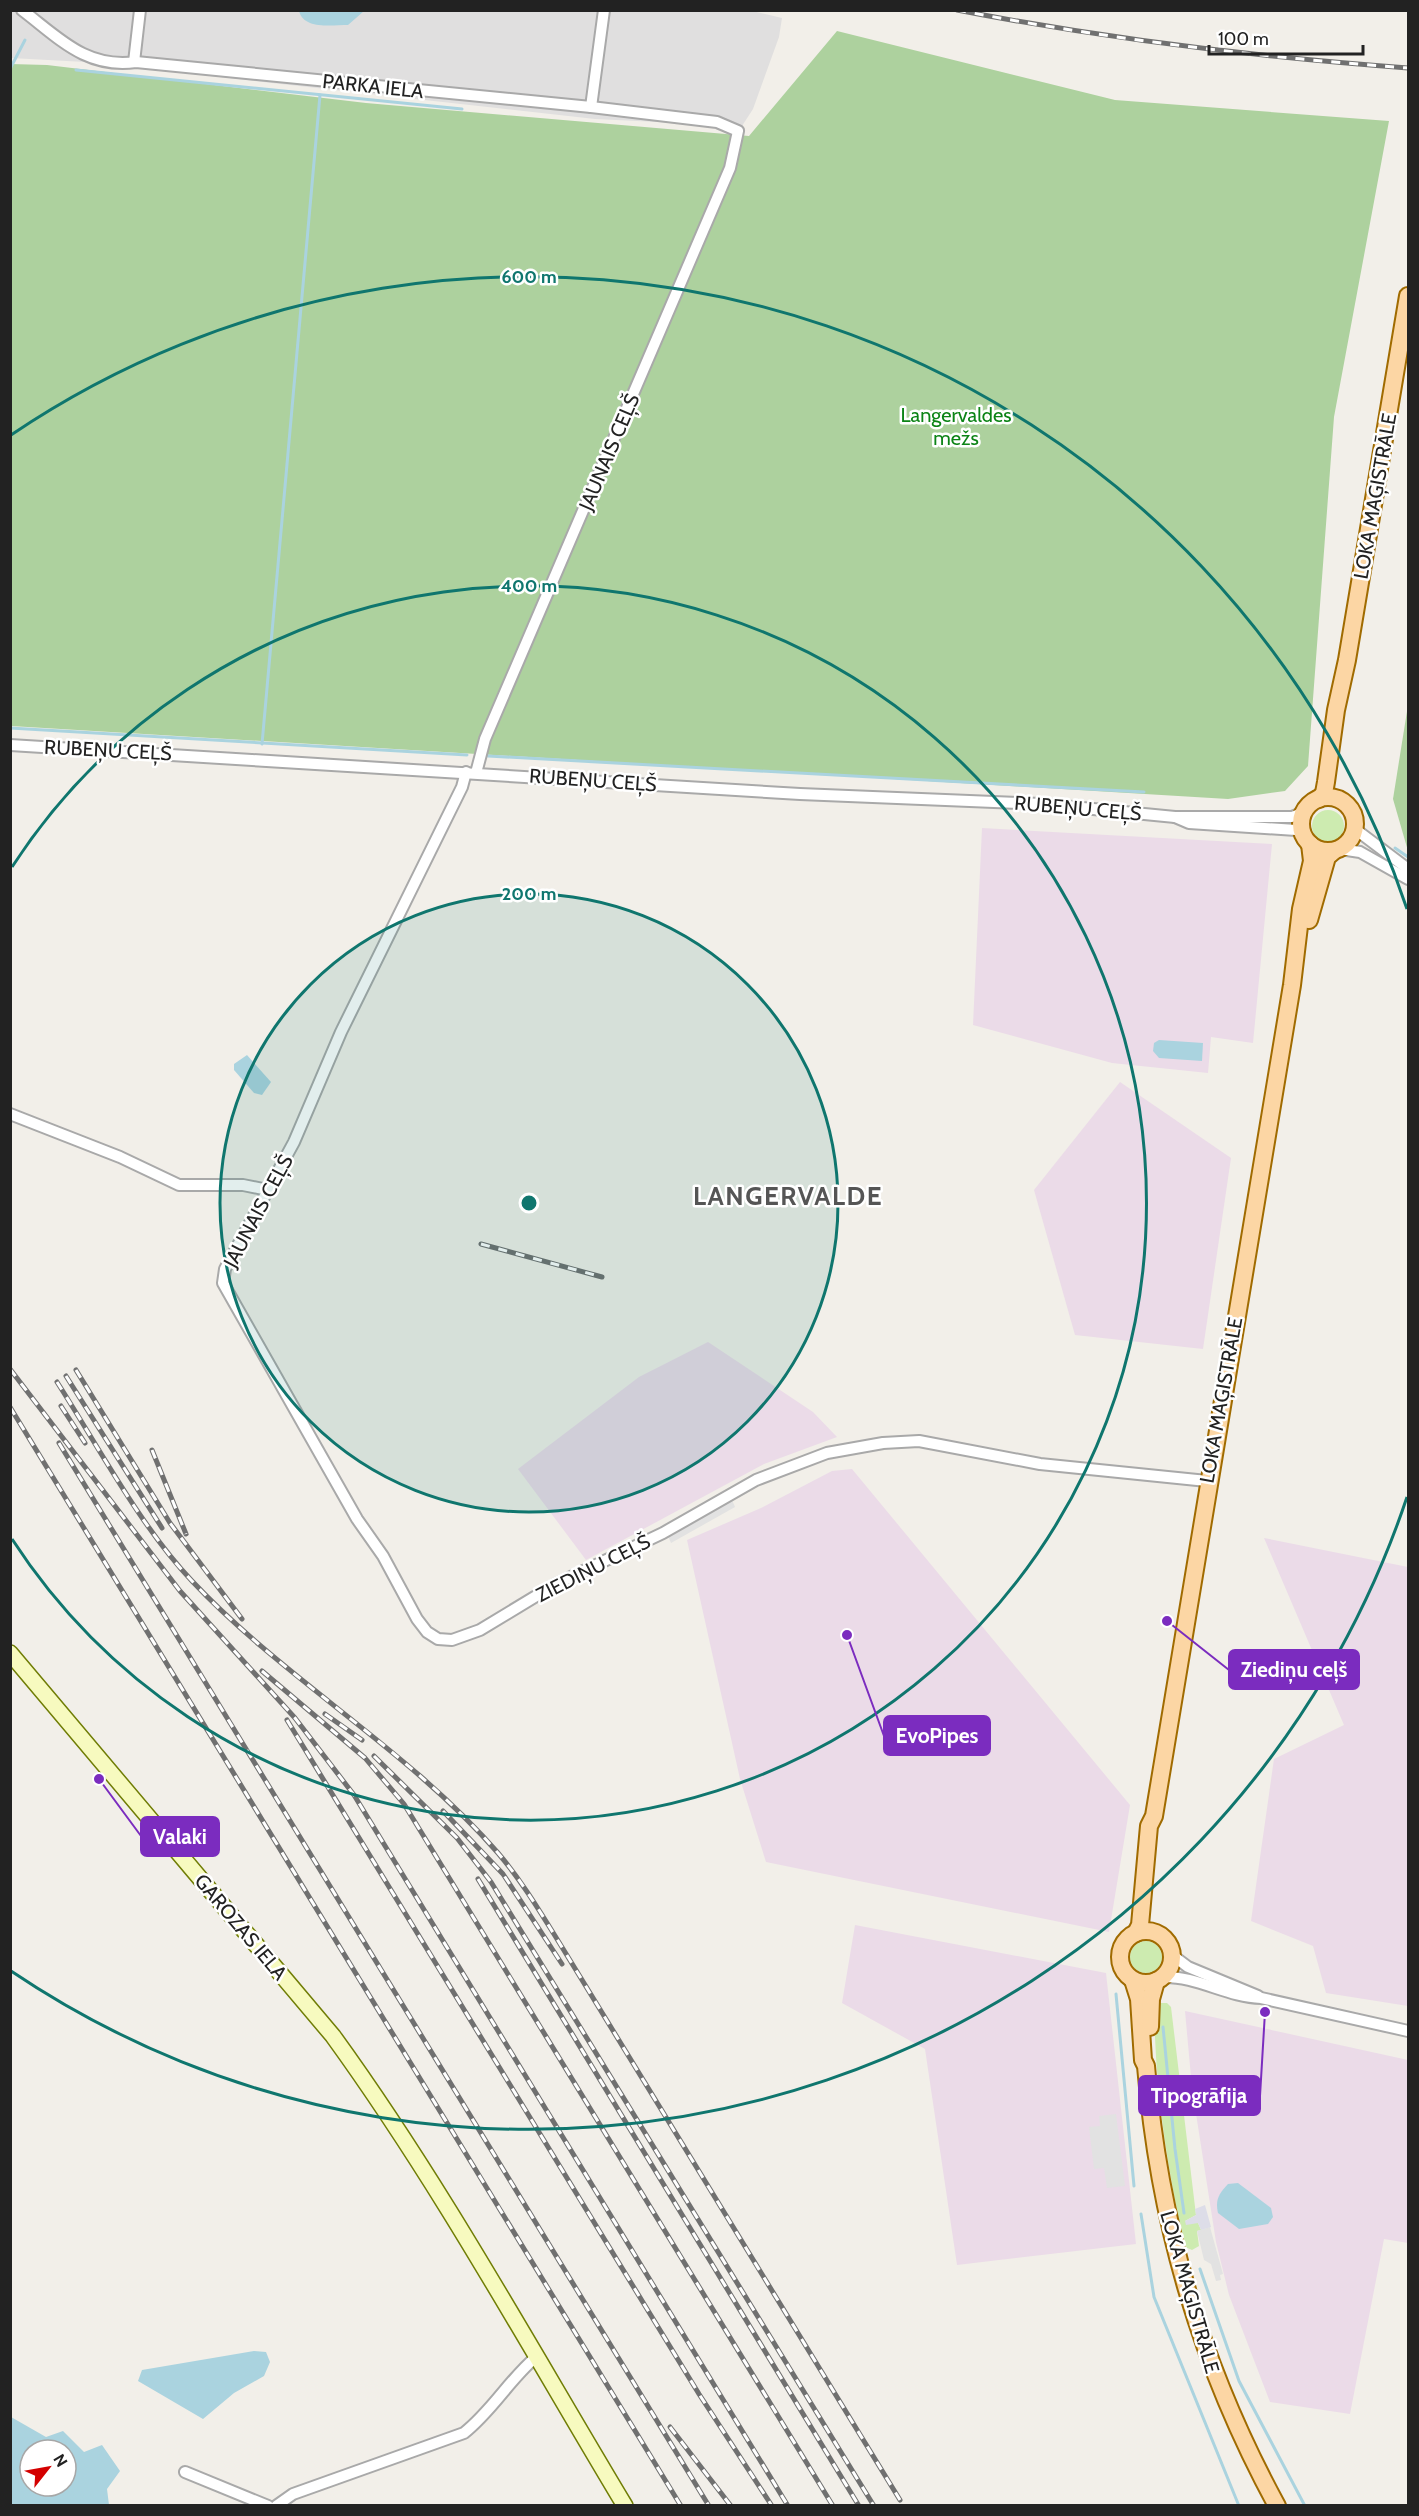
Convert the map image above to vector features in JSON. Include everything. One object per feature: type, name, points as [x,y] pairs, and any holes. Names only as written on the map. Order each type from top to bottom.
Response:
[{"type":"main road","name":"LOKA MAĢISTRĀLE","points":[[1319,799],[1324,793],[1326,782],[1336,710],[1347,660],[1408,296]]},
{"type":"main road","name":"LOKA MAĢISTRĀLE","points":[[1292,985],[1327,857],[1350,841],[1355,829],[1354,816],[1342,801],[1337,783],[1347,660]]},
{"type":"main road","points":[[1304,812],[1319,799],[1342,801]]},
{"type":"main road","name":"LOKA MAĢISTRĀLE","points":[[1276,2505],[1231,2416],[1208,2360],[1192,2310],[1159,2176],[1146,2066],[1143,2060],[1139,2000],[1134,1980],[1122,1968],[1120,1952],[1126,1940],[1136,1933],[1140,1925],[1149,1826],[1154,1816],[1207,1481],[1292,985],[1301,909],[1312,861],[1304,812]]},
{"type":"main road","points":[[1307,839],[1321,850],[1337,850]]},
{"type":"main road","name":"GAROZAS IELA","points":[[10,1653],[333,2036],[405,2141],[626,2505]]},
{"type":"main road","name":"LOKA MAĢISTRĀLE","points":[[1146,2066],[1150,2055],[1151,2000],[1159,1979],[1171,1963],[1172,1956],[1168,1942],[1157,1933],[1152,1914],[1152,1868],[1156,1827],[1154,1816]]},
{"type":"main road","points":[[1136,1933],[1157,1933]]},
{"type":"main road","points":[[1134,1980],[1148,1983],[1159,1979]]},
{"type":"street","name":"PARKA IELA","points":[[22,10],[86,57],[116,63],[134,62],[591,107],[717,122],[738,131]]},
{"type":"street","points":[[134,62],[140,10]]},
{"type":"street","points":[[591,107],[604,10]]},
{"type":"street","name":"JAUNAIS CEĻŠ","points":[[427,1632],[417,1619],[383,1556],[357,1519],[224,1284],[225,1269],[294,1142],[341,1032],[471,772],[726,177],[738,131]]},
{"type":"street","name":"RUBEŅU CEĻŠ","points":[[10,745],[800,794],[1042,804],[1175,817],[1292,817],[1304,812]]},
{"type":"street","name":"RUBEŅU CEĻŠ","points":[[1175,817],[1189,823],[1296,830],[1307,839]]},
{"type":"street","points":[[1355,829],[1408,869]]},
{"type":"street","points":[[1337,850],[1360,852],[1408,879]]},
{"type":"street","points":[[10,1114],[120,1157],[179,1185],[243,1185],[268,1190]]},
{"type":"street","name":"ZIEDIŅU CEĻŠ","points":[[427,1632],[438,1639],[452,1640],[480,1630],[556,1584],[663,1533],[756,1480],[827,1453],[883,1443],[919,1441],[1040,1464],[1207,1481]]},
{"type":"street","points":[[1172,1956],[1188,1967],[1246,1989],[1261,1998]]},
{"type":"street","points":[[1159,1979],[1184,1978],[1239,1995],[1408,2031]]},
{"type":"street","points":[[276,2505],[293,2494],[464,2433],[483,2418],[517,2373],[536,2357]]},
{"type":"street","points":[[185,2472],[268,2505]]},
{"type":"shaded area","points":[[748,10],[782,18],[779,37],[753,109],[742,126],[595,119],[85,62],[11,58],[10,11]]},
{"type":"shaded area","points":[[982,828],[1272,844],[1253,1043],[1211,1037],[1208,1073],[1112,1063],[973,1025]]},
{"type":"shaded area","points":[[1120,1082],[1231,1158],[1203,1349],[1075,1335],[1034,1190]]},
{"type":"shaded area","points":[[708,1342],[813,1412],[837,1437],[764,1464],[586,1560],[518,1469],[639,1377]]},
{"type":"shaded area","points":[[852,1469],[1130,1805],[1109,1932],[766,1862],[740,1779],[687,1540],[761,1508],[832,1471]]},
{"type":"shaded area","points":[[731,1498],[735,1507],[671,1543],[667,1534]]},
{"type":"shaded area","points":[[1264,1538],[1408,1567],[1408,2006],[1326,1993],[1313,1946],[1251,1921],[1274,1759],[1344,1725]]},
{"type":"shaded area","points":[[855,1925],[1106,1973],[1136,2244],[957,2265],[925,2049],[842,2003]]},
{"type":"shaded area","points":[[1185,2011],[1408,2060],[1408,2243],[1384,2239],[1350,2414],[1270,2402],[1229,2295],[1216,2242],[1192,2088]]},
{"type":"shaded area","points":[[1116,2114],[1125,2186],[1107,2188],[1104,2168],[1094,2169],[1089,2127],[1100,2126],[1099,2116]]},
{"type":"shaded area","points":[[1205,2205],[1211,2227],[1201,2230],[1198,2223],[1186,2225],[1185,2221],[1196,2215],[1195,2209]]},
{"type":"shaded area","points":[[1210,2227],[1223,2274],[1220,2275],[1221,2280],[1216,2281],[1211,2264],[1204,2260],[1197,2231]]},
{"type":"green space","name":"Langervaldes mežs","points":[[837,31],[1115,100],[1389,121],[1334,417],[1308,766],[1285,791],[1228,799],[11,726],[10,64],[47,65],[366,103],[749,136]]},
{"type":"green space","points":[[1408,705],[1408,851],[1393,799]]},
{"type":"green space","points":[[1328,810],[1340,814],[1344,826],[1340,838],[1328,842],[1316,838],[1312,826],[1316,814]]},
{"type":"green space","points":[[1146,1941],[1158,1945],[1162,1957],[1158,1969],[1146,1973],[1134,1969],[1130,1957],[1134,1945]]},
{"type":"green space","points":[[1154,2003],[1167,2003],[1171,2007],[1196,2215],[1185,2221],[1198,2223],[1201,2230],[1197,2231],[1199,2246],[1192,2250],[1185,2247],[1167,2156],[1159,2096]]},
{"type":"water","points":[[299,10],[364,11],[348,25],[327,26],[312,24],[302,17]]},
{"type":"water","points":[[1159,1040],[1203,1043],[1202,1061],[1159,1058],[1153,1051],[1154,1043]]},
{"type":"water","points":[[247,1055],[271,1082],[262,1095],[254,1093],[234,1070],[234,1064]]},
{"type":"water","points":[[1238,2183],[1271,2208],[1273,2217],[1268,2224],[1239,2229],[1218,2213],[1217,2200],[1220,2194],[1228,2184]]},
{"type":"water","points":[[254,2351],[266,2352],[270,2362],[264,2376],[234,2393],[203,2419],[138,2381],[142,2370]]},
{"type":"water","points":[[11,2417],[46,2437],[63,2431],[70,2438],[18,2438],[18,2498],[78,2498],[78,2446],[84,2452],[102,2445],[120,2471],[107,2489],[109,2505],[11,2505]]},
{"type":"waterway","points":[[10,69],[25,40]]},
{"type":"waterway","points":[[76,70],[462,109]]},
{"type":"waterway","points":[[262,744],[320,95]]},
{"type":"waterway","points":[[10,728],[467,755]]},
{"type":"waterway","points":[[488,756],[1144,792]]},
{"type":"waterway","points":[[1395,848],[1408,857]]},
{"type":"waterway","points":[[1116,1994],[1134,2186]]},
{"type":"waterway","points":[[1163,2027],[1184,2213]]},
{"type":"waterway","points":[[1141,2214],[1154,2297],[1239,2506]]},
{"type":"waterway","points":[[1200,2269],[1239,2381],[1305,2506]]},
{"type":"railway","points":[[957,10],[1070,30],[1182,46],[1408,68]]},
{"type":"railway","points":[[481,1244],[602,1277]]},
{"type":"railway","points":[[10,1369],[180,1591],[295,1718],[354,1795],[788,2506]]},
{"type":"railway","points":[[76,1370],[170,1523],[242,1619]]},
{"type":"railway","points":[[66,1376],[162,1528]]},
{"type":"railway","points":[[57,1382],[137,1511],[192,1581],[267,1651],[425,1781],[463,1816],[498,1853],[514,1874],[557,1939],[900,2500]]},
{"type":"railway","points":[[61,1406],[85,1443]]},
{"type":"railway","points":[[10,1407],[681,2506]]},
{"type":"railway","points":[[59,1443],[709,2506]]},
{"type":"railway","points":[[152,1450],[186,1534]]},
{"type":"railway","points":[[262,1671],[365,1758],[404,1804],[833,2506]]},
{"type":"railway","points":[[325,1714],[362,1740]]},
{"type":"railway","points":[[287,1720],[699,2394],[772,2506]]},
{"type":"railway","points":[[374,1756],[457,1838],[491,1882],[874,2506]]},
{"type":"railway","points":[[443,1811],[503,1874],[562,1964]]},
{"type":"railway","points":[[478,1879],[859,2506]]},
{"type":"railway","points":[[670,2427],[731,2506]]},
{"type":"place","name":"Ziediņu ceļš","points":[[1167,1621]]},
{"type":"place","name":"EvoPipes","points":[[847,1635]]},
{"type":"place","name":"Valaki","points":[[99,1779]]},
{"type":"place","name":"Tipogrāfija","points":[[1265,2012]]},
{"type":"district","name":"LANGERVALDE","points":[[788,1196]]}]
